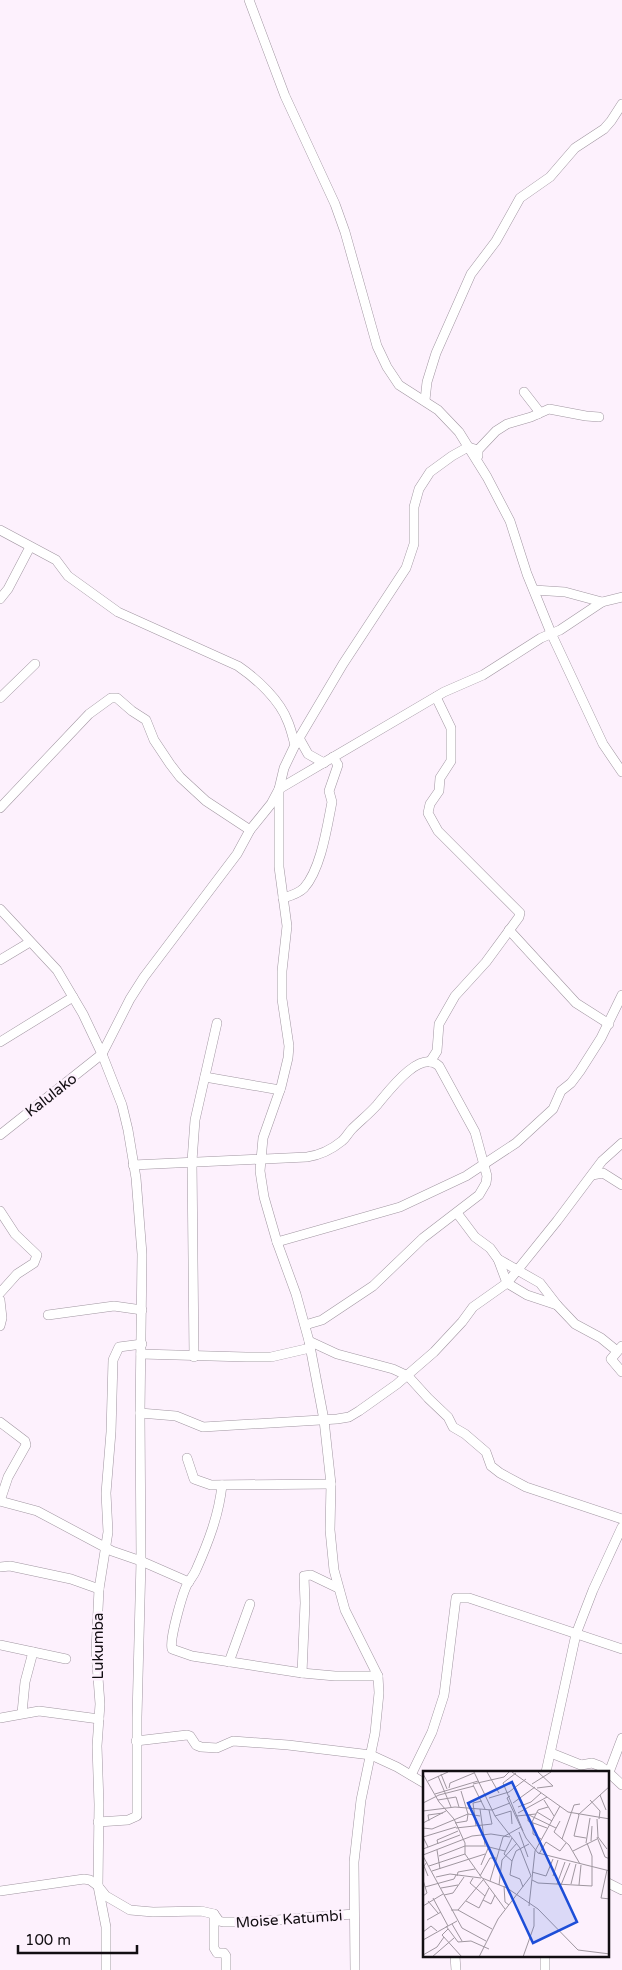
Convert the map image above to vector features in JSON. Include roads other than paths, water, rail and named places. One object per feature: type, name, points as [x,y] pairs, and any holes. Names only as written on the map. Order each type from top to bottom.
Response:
[{"type":"street","points":[[249,0],[285,96],[335,204],[345,232],[377,346],[387,367],[400,385],[438,410],[459,432],[478,461],[510,522],[519,551],[551,633],[603,744],[622,772]]},
{"type":"street","points":[[425,400],[427,382],[436,354],[471,274],[496,241],[520,198],[550,178],[575,148],[604,129],[621,108]]},
{"type":"street","points":[[524,392],[540,412]]},
{"type":"street","points":[[478,461],[478,450],[496,431],[507,424],[540,412],[549,409],[599,417]]},
{"type":"street","points":[[355,1970],[354,1862],[361,1800],[378,1713],[378,1676],[350,1620],[338,1588],[331,1552],[331,1484],[324,1420],[305,1325],[264,1198],[260,1159],[263,1138],[280,1090],[289,1046],[282,999],[282,971],[287,926],[279,867],[279,789],[284,768],[297,741],[343,664],[406,568],[414,544],[414,507],[422,483],[437,467],[468,447],[478,450]]},
{"type":"street","points":[[0,530],[56,560],[68,576],[118,612],[238,666],[252,675],[281,708],[297,741],[308,754],[324,763]]},
{"type":"street","points":[[0,599],[8,589],[30,547]]},
{"type":"street","points":[[534,590],[566,592],[602,602]]},
{"type":"street","points":[[102,1054],[130,999],[144,977],[237,854],[250,830],[271,804],[279,789],[436,697],[490,671],[551,633],[560,630],[602,602],[622,598]]},
{"type":"street","points":[[0,698],[35,664]]},
{"type":"street","points":[[430,1062],[437,1051],[439,1024],[455,996],[486,962],[520,913],[444,838],[431,822],[428,814],[430,804],[439,791],[439,781],[448,766],[451,756],[451,728],[436,697]]},
{"type":"street","points":[[0,808],[88,714],[111,698],[117,698],[132,712],[146,720],[154,740],[180,776],[206,801],[250,830]]},
{"type":"street","points":[[283,898],[303,889],[315,871],[332,802],[330,792],[338,765],[333,757]]},
{"type":"street","points":[[0,909],[56,970],[73,997],[102,1054],[122,1105],[128,1130],[141,1226],[142,1344],[140,1413],[142,1561],[136,1741],[137,1816],[128,1820],[98,1822]]},
{"type":"street","points":[[509,930],[576,1003],[609,1024]]},
{"type":"street","points":[[0,960],[30,942]]},
{"type":"street","points":[[277,1242],[400,1207],[466,1176],[516,1143],[548,1115],[556,1105],[561,1091],[571,1083],[580,1071],[609,1024],[622,995]]},
{"type":"street","points":[[0,1042],[73,997]]},
{"type":"street","points":[[194,1357],[192,1161],[195,1120],[217,1022]]},
{"type":"street","name":"Kalulako","points":[[0,1135],[102,1054]]},
{"type":"street","points":[[133,1165],[307,1157],[324,1154],[343,1140],[369,1114],[398,1080],[422,1062],[430,1062],[439,1066],[475,1132],[487,1180],[484,1188],[479,1195],[423,1238],[373,1286],[322,1320],[305,1325]]},
{"type":"street","points":[[205,1077],[280,1090]]},
{"type":"street","points":[[140,1413],[176,1416],[203,1427],[349,1417],[408,1376],[462,1322],[472,1307],[506,1283],[602,1161],[622,1143]]},
{"type":"street","points":[[592,1175],[603,1173],[622,1185]]},
{"type":"street","points":[[0,1211],[15,1234],[38,1255],[34,1263],[17,1274],[0,1293]]},
{"type":"street","points":[[457,1213],[475,1237],[490,1248],[498,1259],[506,1283],[527,1295],[557,1305]]},
{"type":"street","points":[[498,1259],[540,1283],[557,1305],[581,1328],[619,1348],[611,1360],[622,1372]]},
{"type":"street","points":[[0,1300],[2,1318],[0,1326]]},
{"type":"street","points":[[48,1314],[114,1306],[142,1310]]},
{"type":"street","name":"Lukumba","points":[[106,1970],[106,1926],[98,1886],[97,1746],[99,1719],[96,1651],[99,1588],[108,1532],[106,1493],[111,1432],[112,1360],[120,1346],[142,1344]]},
{"type":"street","points":[[141,1354],[194,1357],[271,1356],[310,1344],[337,1354],[393,1369],[408,1376],[448,1417],[454,1427],[486,1452],[491,1466],[500,1473],[526,1487],[622,1519]]},
{"type":"street","points":[[0,1422],[25,1441],[26,1445],[8,1477],[0,1501],[37,1511],[106,1548],[142,1561],[189,1582]]},
{"type":"street","points":[[187,1458],[194,1479],[211,1485],[331,1484]]},
{"type":"street","points":[[222,1485],[220,1502],[214,1522],[197,1570],[189,1582],[172,1635],[170,1643],[172,1649],[192,1656],[302,1673],[335,1676],[378,1676]]},
{"type":"street","points":[[546,1771],[576,1634],[593,1590],[622,1527]]},
{"type":"street","points":[[0,1567],[10,1566],[53,1575],[99,1588]]},
{"type":"street","points":[[302,1673],[305,1603],[304,1576],[311,1575],[338,1588]]},
{"type":"street","points":[[411,1775],[432,1732],[444,1695],[456,1598],[469,1598],[622,1649]]},
{"type":"street","points":[[229,1662],[250,1604]]},
{"type":"street","points":[[0,1645],[66,1659]]},
{"type":"street","points":[[22,1713],[25,1682],[33,1652]]},
{"type":"street","points":[[0,1718],[39,1711],[99,1719]]},
{"type":"street","points":[[136,1741],[187,1735],[200,1747],[217,1748],[233,1741],[288,1745],[371,1755],[390,1763],[423,1782]]},
{"type":"street","points":[[610,1771],[622,1738]]},
{"type":"street","points":[[551,1753],[581,1765],[592,1763],[608,1771]]},
{"type":"street","points":[[610,1775],[622,1785]]},
{"type":"street","name":"Moise Katumbi","points":[[0,1892],[84,1879],[90,1880],[106,1896],[130,1910],[153,1912],[195,1911],[214,1914],[219,1921],[234,1923],[354,1914]]},
{"type":"street","points":[[610,1884],[622,1890]]},
{"type":"street","points":[[214,1914],[214,1948],[217,1953],[226,1956],[226,1970]]}]
